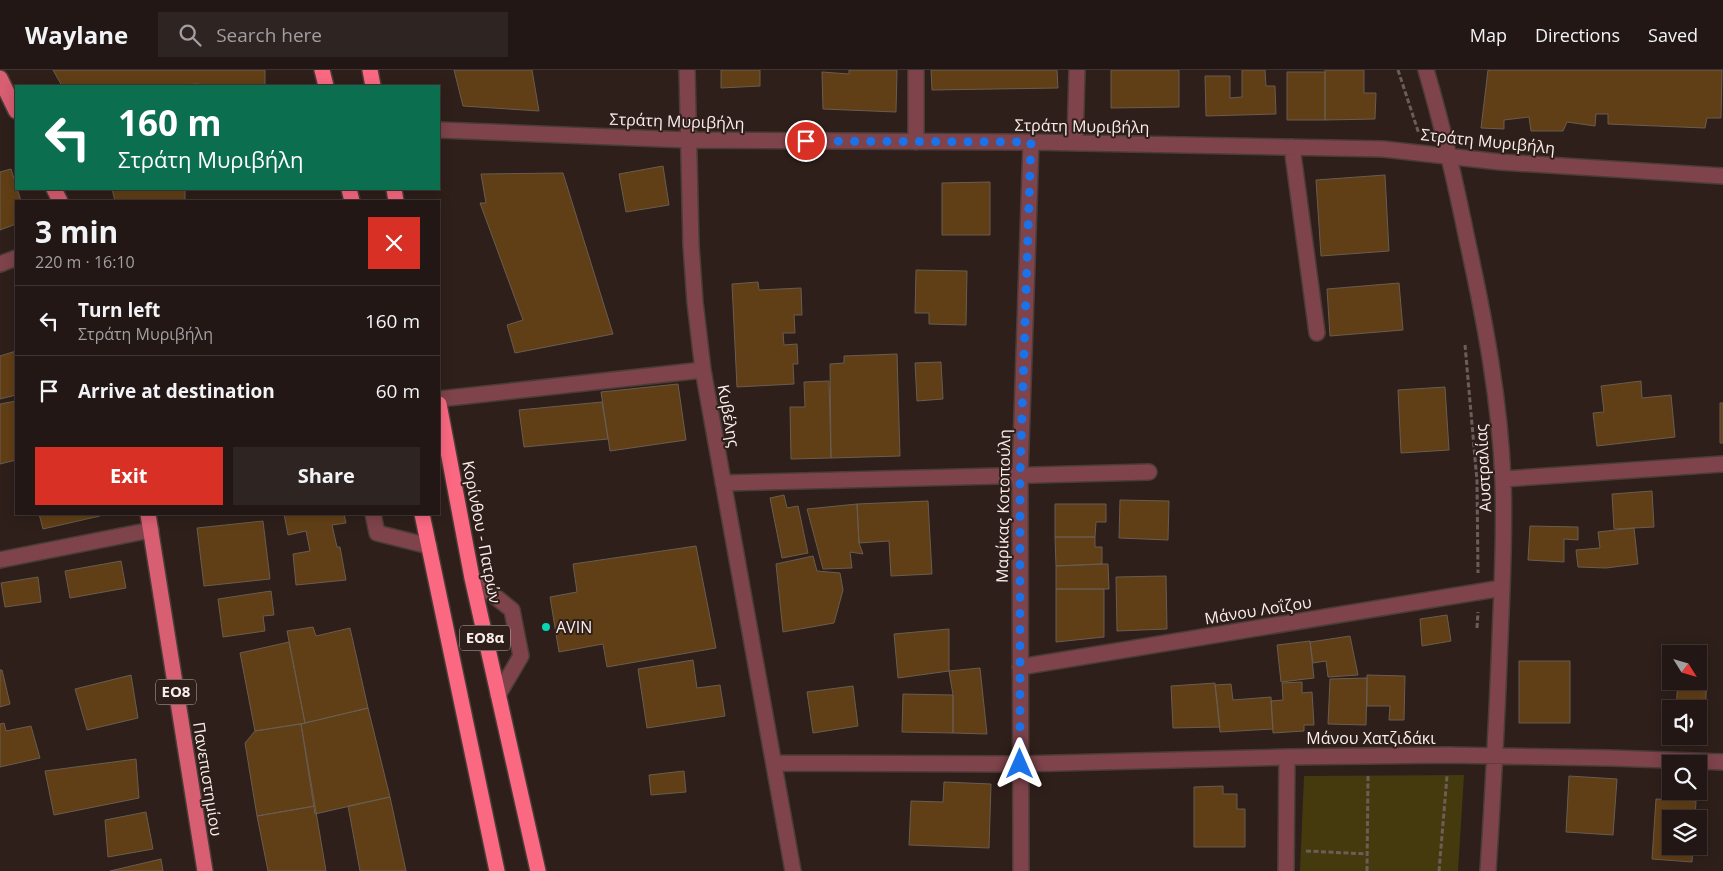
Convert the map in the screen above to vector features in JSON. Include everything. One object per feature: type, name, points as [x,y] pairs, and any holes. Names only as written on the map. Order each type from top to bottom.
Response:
[{"type":"highway","points":[[322,70],[326,85]]},
{"type":"highway","points":[[370,70],[373,85]]},
{"type":"highway","name":"Κορίνθου - Πατρών","points":[[440,409],[472,578],[538,871]]},
{"type":"highway","name":"ΕΟ8α","points":[[422,515],[497,871]]},
{"type":"main road","points":[[0,78],[15,109]]},
{"type":"main road","name":"Πανεπιστημίου","points":[[148,515],[205,871]]},
{"type":"street","name":"Κυβέλης","points":[[687,70],[693,274],[704,370],[793,871]]},
{"type":"street","points":[[916,70],[916,142]]},
{"type":"street","points":[[1075,143],[1078,70]]},
{"type":"street","name":"Αυστραλίας","points":[[1426,70],[1450,157],[1477,284],[1494,379],[1500,426],[1503,479],[1502,588],[1488,871]]},
{"type":"street","name":"Στράτη Μυριβήλη","points":[[440,130],[688,140],[1031,142],[1383,149],[1500,162],[1723,176]]},
{"type":"street","name":"Μαρίκας Κοτοπούλη","points":[[1021,871],[1020,476],[1031,142]]},
{"type":"street","points":[[1292,147],[1318,333]]},
{"type":"street","points":[[0,264],[15,258]]},
{"type":"street","points":[[440,399],[704,370]]},
{"type":"street","points":[[1503,479],[1723,464]]},
{"type":"street","points":[[723,483],[1149,472]]},
{"type":"street","points":[[373,515],[377,533],[429,546]]},
{"type":"street","points":[[0,560],[150,530]]},
{"type":"street","points":[[472,578],[512,610],[521,656],[498,695]]},
{"type":"street","name":"Μάνου Λοΐζου","points":[[1020,667],[1502,588]]},
{"type":"street","name":"Μάνου Χατζιδάκι","points":[[774,764],[1020,764],[1286,756],[1448,755],[1723,762]]},
{"type":"street","points":[[1286,756],[1286,871]]},
{"type":"path","points":[[1398,70],[1425,153]]},
{"type":"path","points":[[1464,340],[1477,481],[1478,631]]},
{"type":"path","points":[[1439,871],[1448,755]]},
{"type":"path","points":[[1367,871],[1369,756]]},
{"type":"path","points":[[1286,849],[1368,854]]},
{"type":"shaded area","points":[[1464,775],[1458,871],[1300,871],[1304,776]]},
{"type":"building","points":[[53,70],[265,70],[265,85],[61,85]]},
{"type":"building","points":[[454,70],[532,70],[539,111],[463,106]]},
{"type":"building","points":[[721,70],[760,70],[760,86],[721,88]]},
{"type":"building","points":[[849,70],[897,70],[896,112],[823,109],[822,72],[849,74]]},
{"type":"building","points":[[931,70],[1057,70],[1058,88],[932,90]]},
{"type":"building","points":[[1111,70],[1179,70],[1179,107],[1111,108]]},
{"type":"building","points":[[1242,70],[1265,70],[1266,86],[1275,86],[1276,114],[1206,116],[1205,76],[1230,76],[1230,98],[1242,97]]},
{"type":"building","points":[[1325,70],[1364,70],[1364,93],[1376,93],[1375,119],[1325,120]]},
{"type":"building","points":[[1488,70],[1722,70],[1721,118],[1707,118],[1705,128],[1608,124],[1608,114],[1596,114],[1595,126],[1567,122],[1563,131],[1531,131],[1529,117],[1504,120],[1504,129],[1481,128]]},
{"type":"building","points":[[1287,72],[1325,72],[1325,120],[1287,120]]},
{"type":"building","points":[[663,166],[669,205],[626,212],[619,174]]},
{"type":"building","points":[[11,169],[15,182],[15,190],[18,190],[21,200],[15,200],[15,224],[0,230],[0,172]]},
{"type":"building","points":[[563,173],[613,334],[515,353],[507,325],[523,320],[480,203],[486,203],[481,174]]},
{"type":"building","points":[[1385,175],[1389,251],[1321,256],[1316,180]]},
{"type":"building","points":[[990,182],[990,235],[942,235],[942,183]]},
{"type":"building","points":[[112,190],[185,190],[185,200],[115,200]]},
{"type":"building","points":[[916,270],[967,271],[966,325],[929,324],[929,313],[915,313]]},
{"type":"building","points":[[758,282],[759,290],[801,288],[802,315],[794,315],[795,333],[783,333],[784,345],[797,344],[798,364],[793,364],[794,384],[737,387],[732,284]]},
{"type":"building","points":[[1399,283],[1403,330],[1330,336],[1327,289]]},
{"type":"building","points":[[15,351],[15,395],[0,399],[0,356]]},
{"type":"building","points":[[897,354],[900,456],[831,458],[830,364],[844,363],[844,356]]},
{"type":"building","points":[[941,362],[943,399],[917,401],[915,363]]},
{"type":"building","points":[[829,381],[831,458],[791,459],[790,407],[805,407],[804,382]]},
{"type":"building","points":[[1641,381],[1642,398],[1671,395],[1675,437],[1597,446],[1593,413],[1604,412],[1601,386]]},
{"type":"building","points":[[678,384],[686,440],[610,451],[601,392]]},
{"type":"building","points":[[1445,387],[1449,450],[1401,453],[1398,390]]},
{"type":"building","points":[[15,401],[15,460],[0,464],[0,404]]},
{"type":"building","points":[[602,402],[608,439],[524,447],[519,410]]},
{"type":"building","points":[[1720,403],[1723,403],[1723,443],[1720,443]]},
{"type":"building","points":[[1652,491],[1654,527],[1614,529],[1612,494]]},
{"type":"building","points":[[784,495],[787,508],[798,506],[808,553],[782,558],[770,498]]},
{"type":"building","points":[[1120,500],[1169,501],[1168,540],[1119,538]]},
{"type":"building","points":[[928,501],[932,574],[891,576],[889,541],[859,543],[857,504]]},
{"type":"building","points":[[857,504],[859,543],[863,554],[850,552],[852,568],[823,569],[807,509]]},
{"type":"building","points":[[1055,504],[1106,504],[1106,522],[1096,522],[1095,537],[1055,537]]},
{"type":"building","points":[[39,515],[100,516],[43,529]]},
{"type":"building","points":[[284,515],[344,515],[346,523],[332,525],[337,547],[340,547],[346,580],[296,585],[293,554],[310,551],[306,531],[288,535]]},
{"type":"building","points":[[263,521],[270,579],[204,586],[197,528]]},
{"type":"building","points":[[1530,526],[1578,527],[1578,540],[1564,539],[1564,562],[1528,560]]},
{"type":"building","points":[[1634,528],[1638,564],[1606,568],[1578,567],[1576,550],[1600,548],[1598,532]]},
{"type":"building","points":[[1055,537],[1095,537],[1095,547],[1102,547],[1102,564],[1056,566]]},
{"type":"building","points":[[696,546],[716,648],[607,667],[603,644],[559,652],[550,597],[577,592],[573,564]]},
{"type":"building","points":[[813,556],[817,571],[840,573],[843,590],[834,623],[783,632],[776,564]]},
{"type":"building","points":[[121,561],[126,588],[70,598],[65,571]]},
{"type":"building","points":[[1108,564],[1109,589],[1056,589],[1056,566]]},
{"type":"building","points":[[1166,576],[1167,629],[1117,631],[1116,577]]},
{"type":"building","points":[[38,577],[41,602],[5,607],[1,583]]},
{"type":"building","points":[[1056,589],[1104,589],[1104,637],[1056,642]]},
{"type":"building","points":[[271,591],[274,615],[263,616],[265,631],[223,637],[218,599]]},
{"type":"building","points":[[1447,615],[1451,641],[1422,646],[1420,619]]},
{"type":"building","points":[[313,627],[316,636],[350,628],[368,708],[305,723],[287,631]]},
{"type":"building","points":[[949,629],[949,671],[898,678],[894,634]]},
{"type":"building","points":[[1350,636],[1358,675],[1328,677],[1326,661],[1313,663],[1310,642]]},
{"type":"building","points":[[1310,641],[1314,678],[1281,682],[1277,645]]},
{"type":"building","points":[[289,642],[305,723],[255,731],[240,653]]},
{"type":"building","points":[[693,660],[697,688],[720,685],[725,716],[647,728],[638,669]]},
{"type":"building","points":[[1519,661],[1570,661],[1570,723],[1519,723]]},
{"type":"building","points":[[980,668],[987,734],[953,733],[953,695],[949,671]]},
{"type":"building","points":[[0,670],[2,670],[10,704],[0,707]]},
{"type":"building","points":[[131,675],[138,718],[87,730],[75,689]]},
{"type":"building","points":[[1367,675],[1405,676],[1404,720],[1389,720],[1390,706],[1367,706]]},
{"type":"building","points":[[1367,678],[1366,725],[1328,724],[1330,679]]},
{"type":"building","points":[[1302,682],[1302,693],[1312,692],[1314,725],[1304,725],[1304,731],[1273,733],[1271,701],[1283,700],[1282,683]]},
{"type":"building","points":[[1215,683],[1220,727],[1173,728],[1171,686]]},
{"type":"building","points":[[1231,684],[1233,700],[1271,697],[1273,729],[1220,732],[1215,685]]},
{"type":"building","points":[[853,686],[858,726],[813,733],[807,692]]},
{"type":"building","points":[[1677,690],[1706,690],[1706,700],[1677,700]]},
{"type":"building","points":[[903,694],[953,695],[953,733],[902,732]]},
{"type":"building","points":[[368,708],[390,797],[315,814],[301,724]]},
{"type":"building","points":[[4,723],[6,731],[31,726],[40,758],[0,767],[0,724]]},
{"type":"building","points":[[301,724],[315,806],[257,816],[245,743],[255,731]]},
{"type":"building","points":[[136,759],[139,798],[54,815],[45,771]]},
{"type":"building","points":[[684,771],[686,792],[651,795],[649,775]]},
{"type":"building","points":[[1569,776],[1617,779],[1613,835],[1566,832]]},
{"type":"building","points":[[944,782],[991,784],[989,848],[909,845],[911,801],[943,802]]},
{"type":"building","points":[[1223,786],[1223,794],[1237,794],[1237,809],[1245,809],[1245,847],[1194,847],[1194,787]]},
{"type":"building","points":[[390,797],[406,871],[360,871],[348,806]]},
{"type":"building","points":[[1656,799],[1696,801],[1696,810],[1662,810],[1662,855],[1692,855],[1692,862],[1652,859]]},
{"type":"building","points":[[315,806],[326,871],[268,871],[257,816]]},
{"type":"building","points":[[146,812],[153,849],[108,857],[105,820]]},
{"type":"building","points":[[161,859],[163,871],[110,871]]},
{"type":"place","name":"AVIN","points":[[546,627]]},
{"type":"route","points":[[806,141],[1031,142],[1020,476],[1020,764]]}]
